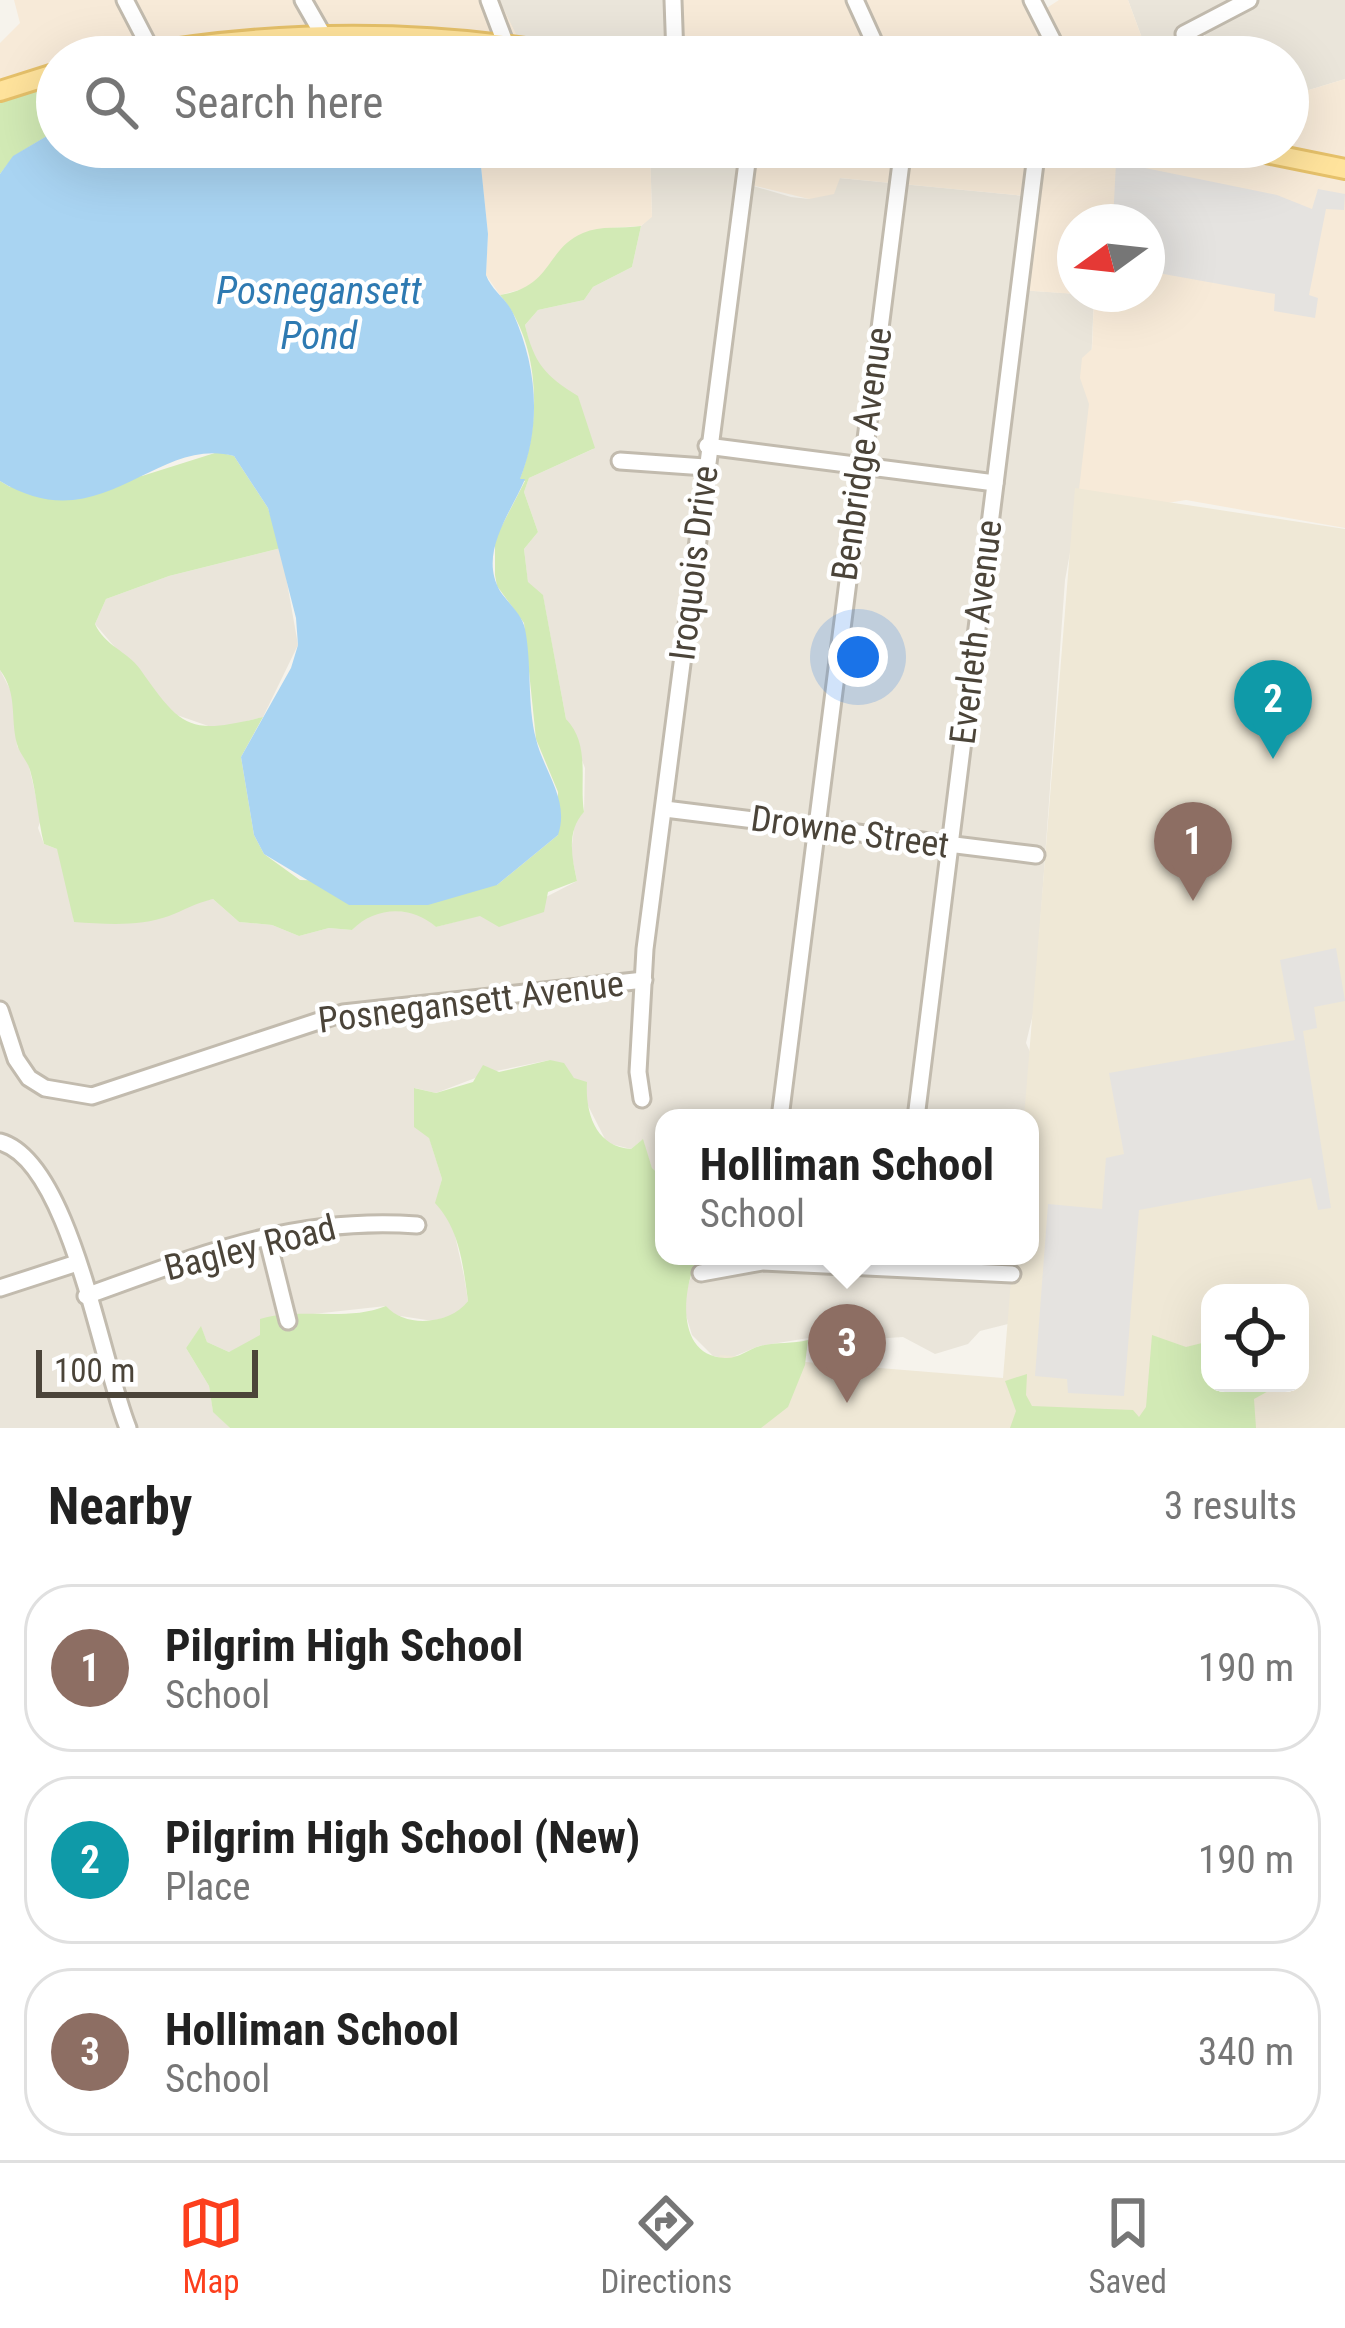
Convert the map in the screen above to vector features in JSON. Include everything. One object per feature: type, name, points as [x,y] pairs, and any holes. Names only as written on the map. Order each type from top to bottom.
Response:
[{"type":"main road","points":[[313,36],[341,36]]},
{"type":"main road","points":[[0,91],[36,80]]},
{"type":"main road","points":[[1309,162],[1345,169]]},
{"type":"street","points":[[125,0],[144,36]]},
{"type":"street","points":[[303,0],[323,35]]},
{"type":"street","points":[[489,0],[503,36]]},
{"type":"street","points":[[673,0],[674,36]]},
{"type":"street","points":[[855,0],[871,36]]},
{"type":"street","points":[[1032,0],[1050,36]]},
{"type":"street","points":[[1184,34],[1250,0]]},
{"type":"street","name":"Iroquois Drive","points":[[642,1099],[638,1072],[644,980],[707,446],[746,168]]},
{"type":"street","name":"Benbridge Avenue","points":[[781,1109],[900,168]]},
{"type":"street","name":"Everleth Avenue","points":[[917,1109],[1034,168]]},
{"type":"street","points":[[707,446],[995,483]]},
{"type":"street","points":[[620,461],[705,467]]},
{"type":"street","name":"Drowne Street","points":[[665,809],[1036,855]]},
{"type":"street","name":"Posnegansett Avenue","points":[[0,1010],[16,1059],[28,1078],[45,1088],[92,1096],[343,1012],[644,980]]},
{"type":"street","points":[[0,1142],[29,1158],[44,1174],[77,1263],[124,1427]]},
{"type":"street","name":"Bagley Road","points":[[86,1296],[324,1223],[417,1225]]},
{"type":"street","points":[[267,1237],[288,1321]]},
{"type":"street","points":[[0,1288],[77,1263]]},
{"type":"street","points":[[700,1273],[735,1265]]},
{"type":"street","points":[[932,1265],[1012,1274]]},
{"type":"shaded area","points":[[14,0],[499,0],[517,36],[36,36],[36,78],[0,89],[0,43],[20,23]]},
{"type":"shaded area","points":[[499,0],[672,0],[673,36],[516,36]]},
{"type":"shaded area","points":[[672,0],[1030,0],[1039,13],[1059,0],[1128,0],[1141,36],[673,36]]},
{"type":"shaded area","points":[[1128,0],[1345,0],[1345,79],[1309,90],[1309,36],[1205,36],[1200,20],[1182,36],[1141,36]]},
{"type":"shaded area","points":[[1345,79],[1345,528],[1186,500],[1155,505],[1078,498],[1089,404],[1080,378],[1082,358],[1092,349],[1093,312],[1165,312],[1165,204],[1057,204],[1057,293],[1019,290],[1025,196],[840,178],[834,194],[809,199],[743,183],[745,168],[1309,168],[1309,90]]},
{"type":"shaded area","points":[[481,168],[651,168],[652,217],[641,226],[610,228],[567,243],[546,274],[530,287],[500,295],[486,275],[488,234]]},
{"type":"shaded area","points":[[651,168],[745,168],[743,183],[809,199],[839,178],[1025,196],[1019,290],[1057,293],[1057,312],[1093,312],[1087,460],[1065,580],[1034,1010],[1026,1043],[1035,1063],[1031,1109],[655,1109],[655,1171],[642,1140],[631,1149],[607,1143],[574,1078],[550,1060],[491,1072],[436,1093],[415,1088],[416,1116],[429,1137],[442,1179],[436,1203],[452,1222],[464,1276],[468,1301],[459,1313],[433,1321],[394,1315],[386,1306],[304,1315],[283,1312],[252,1344],[229,1352],[207,1342],[201,1327],[186,1348],[209,1386],[213,1411],[230,1428],[0,1428],[0,670],[14,697],[17,746],[28,762],[41,819],[38,828],[44,844],[57,849],[64,860],[74,922],[171,915],[184,905],[213,899],[239,922],[272,925],[299,936],[329,928],[352,930],[365,916],[391,910],[422,914],[436,927],[544,898],[577,881],[571,852],[575,821],[584,812],[585,768],[566,719],[543,596],[528,583],[524,549],[538,532],[524,492],[529,478],[593,449],[578,397],[547,378],[533,359],[525,325],[538,310],[584,300],[593,287],[632,267],[641,226],[652,216]]},
{"type":"shaded area","points":[[1116,168],[1145,168],[1277,195],[1312,209],[1318,189],[1345,194],[1344,210],[1326,209],[1309,295],[1318,298],[1315,318],[1274,311],[1275,294],[1165,274],[1165,204],[1114,204]]},
{"type":"shaded area","points":[[1075,488],[1345,529],[1345,1428],[679,1428],[720,1355],[1003,1378],[1012,1265],[1039,1265],[1039,1109],[1025,1109]]},
{"type":"shaded area","points":[[281,548],[298,645],[263,717],[217,729],[171,713],[95,624],[106,599],[169,576]]},
{"type":"shaded area","points":[[1336,948],[1345,1001],[1314,1007],[1317,1028],[1303,1031],[1331,1208],[1318,1210],[1311,1178],[1139,1210],[1124,1396],[1068,1393],[1067,1379],[1035,1376],[1048,1204],[1102,1209],[1106,1158],[1124,1154],[1109,1073],[1295,1040],[1280,960]]},
{"type":"shaded area","points":[[696,1265],[1031,1265],[1020,1321],[980,1331],[968,1344],[935,1354],[903,1337],[858,1340],[848,1331],[840,1306],[837,1321],[815,1337],[759,1346],[728,1359],[713,1356],[692,1335],[682,1302]]},
{"type":"green space","points":[[36,78],[36,143],[14,156],[0,174],[0,89]]},
{"type":"green space","points":[[641,226],[632,267],[593,287],[584,300],[538,310],[525,325],[542,367],[578,396],[595,448],[529,478],[524,492],[538,532],[524,549],[528,582],[543,595],[566,719],[581,752],[584,812],[572,845],[577,881],[548,892],[544,912],[499,927],[480,916],[436,927],[416,915],[394,911],[371,916],[352,930],[329,928],[299,936],[272,925],[239,922],[213,899],[146,922],[74,922],[57,849],[44,844],[30,770],[17,744],[9,688],[0,670],[0,481],[10,487],[142,476],[218,452],[234,456],[268,508],[281,548],[169,576],[106,599],[95,624],[99,632],[190,722],[218,726],[263,717],[241,757],[254,835],[264,854],[300,880],[497,885],[558,835],[558,792],[536,739],[524,623],[497,586],[495,575],[495,539],[525,481],[519,481],[534,410],[524,336],[500,295],[530,284],[561,248],[583,233]]},
{"type":"green space","points":[[550,1060],[564,1063],[574,1078],[587,1082],[588,1105],[601,1135],[631,1149],[643,1139],[655,1171],[655,1265],[694,1265],[686,1316],[697,1345],[708,1354],[730,1358],[760,1346],[808,1340],[805,1365],[788,1407],[761,1428],[230,1428],[213,1412],[209,1386],[186,1348],[201,1326],[207,1342],[229,1352],[260,1335],[260,1319],[355,1313],[386,1306],[405,1318],[428,1321],[451,1315],[468,1301],[455,1236],[435,1203],[442,1179],[429,1138],[414,1127],[414,1088],[436,1093],[473,1082],[483,1065],[499,1072]]},
{"type":"green space","points":[[1152,1335],[1186,1347],[1201,1343],[1201,1392],[1267,1392],[1254,1399],[1256,1428],[1010,1428],[1016,1411],[1005,1381],[1027,1374],[1026,1395],[1032,1406],[1133,1410],[1139,1417],[1146,1407]]},
{"type":"water","name":"Posnegansett Pond","points":[[36,142],[36,168],[481,168],[488,234],[486,275],[521,333],[534,396],[532,437],[520,479],[525,479],[499,534],[494,577],[525,629],[533,726],[561,810],[558,835],[497,885],[428,905],[349,905],[264,854],[254,835],[241,757],[291,668],[298,645],[296,618],[268,508],[234,456],[205,454],[178,460],[98,495],[68,500],[36,497],[0,481],[0,174],[13,156]]},
{"type":"place","name":"Pilgrim High School (New)","points":[[1273,759]]},
{"type":"place","name":"Pilgrim High School","points":[[1193,901]]},
{"type":"place","name":"Holliman School","points":[[847,1403]]}]
